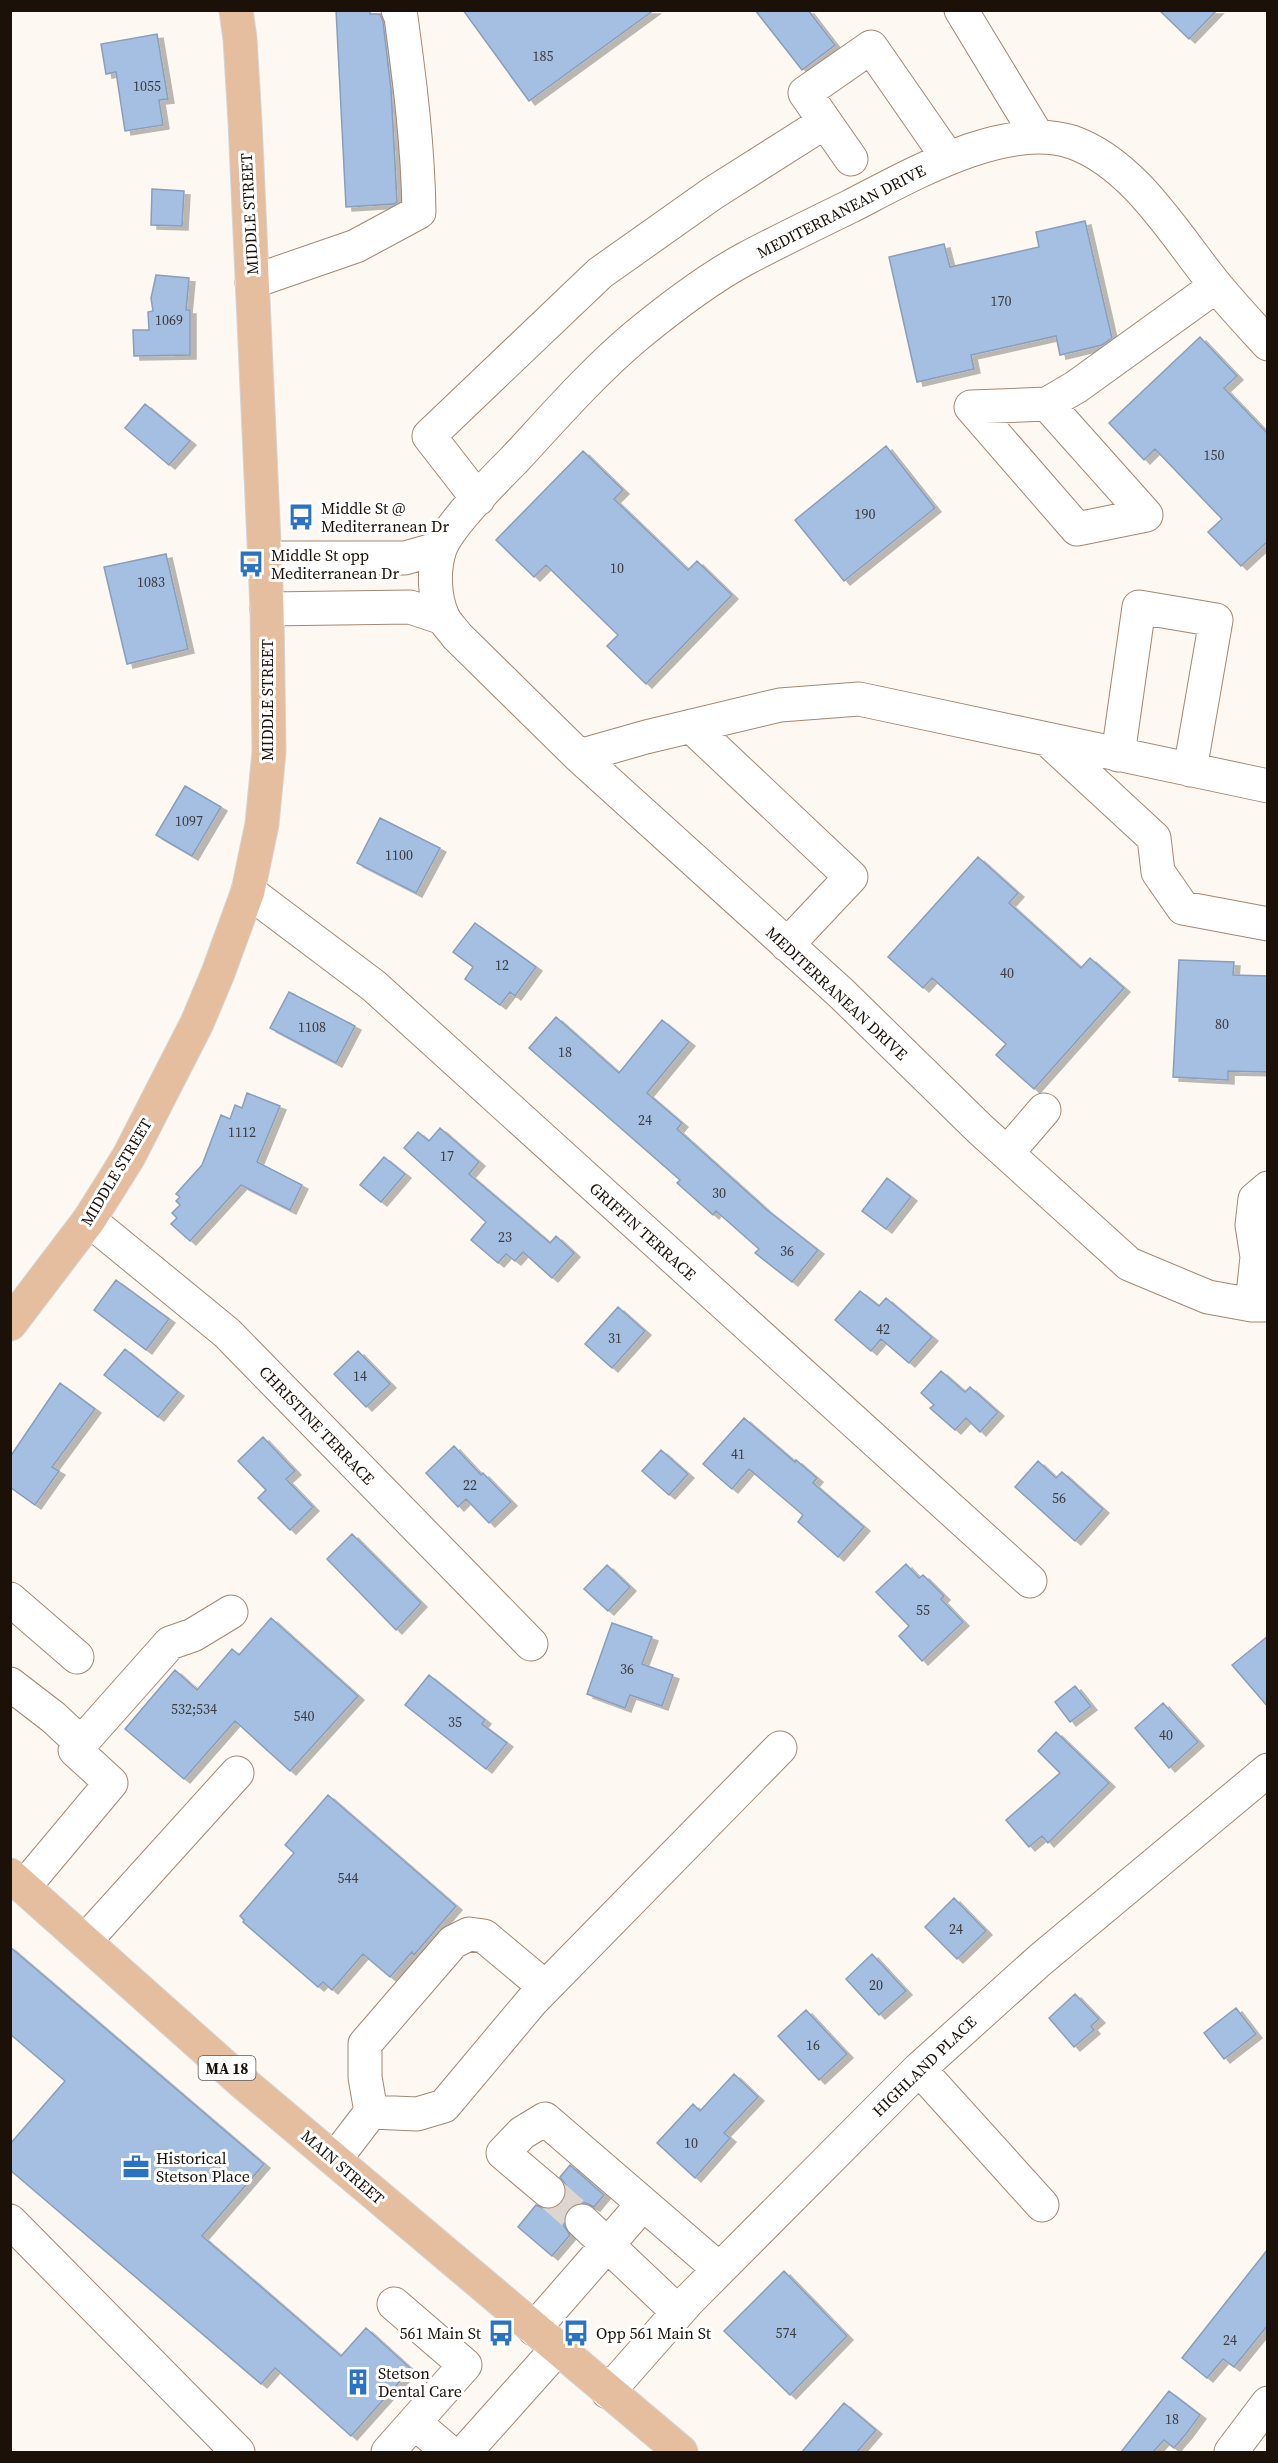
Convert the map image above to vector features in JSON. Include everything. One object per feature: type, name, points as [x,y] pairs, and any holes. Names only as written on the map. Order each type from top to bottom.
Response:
[{"type":"main road","name":"MIDDLE STREET","points":[[10,1324],[89,1220],[129,1156],[197,1023],[248,891],[262,824],[269,752],[267,609],[242,62],[236,10]]},
{"type":"main road","name":"MAIN STREET","points":[[17,1881],[240,2080],[681,2452]]},
{"type":"street","points":[[252,282],[356,246],[419,212],[418,158],[413,104],[401,17],[398,10]]},
{"type":"street","points":[[961,10],[1038,137]]},
{"type":"street","points":[[851,159],[805,93],[871,47],[948,158]]},
{"type":"street","points":[[478,499],[429,436],[600,273],[713,193],[825,122]]},
{"type":"street","name":"MEDITERRANEAN DRIVE","points":[[1260,1305],[1208,1297],[1129,1264],[1007,1154],[841,993],[579,756],[457,636],[443,618],[435,584],[440,548],[478,499],[585,385],[634,338],[689,295],[743,260],[948,158],[994,143],[1038,137],[1067,141],[1090,149],[1111,161],[1136,186],[1216,286],[1268,344]]},
{"type":"street","points":[[1047,405],[1146,515],[1077,528],[971,407],[1047,405],[1076,387],[1216,286]]},
{"type":"street","points":[[265,558],[405,558],[440,548]]},
{"type":"street","points":[[267,609],[410,607],[443,618]]},
{"type":"street","points":[[1118,755],[1139,607],[1216,620],[1190,770]]},
{"type":"street","points":[[579,756],[780,705],[859,699],[1268,786]]},
{"type":"street","points":[[691,726],[851,877],[788,945]]},
{"type":"street","points":[[1049,741],[1154,838],[1158,872],[1183,908],[1268,924]]},
{"type":"street","name":"GRIFFIN TERRACE","points":[[248,891],[375,986],[720,1302],[1030,1581]]},
{"type":"street","points":[[1007,1154],[1044,1110]]},
{"type":"street","points":[[1260,1305],[1252,1225],[1255,1199],[1268,1188]]},
{"type":"street","name":"CHRISTINE TERRACE","points":[[89,1220],[227,1333],[531,1644]]},
{"type":"street","points":[[10,1599],[77,1657]]},
{"type":"street","points":[[17,1881],[111,1783],[75,1750],[170,1643],[193,1635],[231,1612]]},
{"type":"street","points":[[10,1684],[53,1717],[81,1743]]},
{"type":"street","points":[[371,2112],[417,2114],[444,2106],[546,1987],[780,1748]]},
{"type":"street","name":"HIGHLAND PLACE","points":[[608,2392],[719,2269],[919,2069],[1040,1960],[1268,1770]]},
{"type":"street","points":[[85,1941],[237,1773]]},
{"type":"street","points":[[335,2159],[371,2112],[365,2077],[365,2044],[453,1942],[469,1934],[484,1936],[546,1987]]},
{"type":"street","points":[[919,2069],[1042,2205]]},
{"type":"street","points":[[548,2191],[503,2153],[522,2133],[545,2119],[719,2269]]},
{"type":"street","points":[[465,2452],[546,2339],[579,2277],[610,2245],[644,2204]]},
{"type":"street","points":[[10,2221],[238,2452]]},
{"type":"street","points":[[582,2221],[610,2245],[678,2312]]},
{"type":"street","points":[[388,2452],[465,2365],[394,2304]]},
{"type":"street","points":[[1231,2452],[1268,2403]]},
{"type":"street","points":[[415,2423],[449,2452]]},
{"type":"building","points":[[336,10],[370,10],[370,14],[380,14],[383,22],[391,89],[397,202],[394,204],[346,207]]},
{"type":"building","points":[[463,10],[654,10],[529,101]]},
{"type":"building","points":[[755,10],[808,10],[835,45],[802,70]]},
{"type":"building","points":[[1159,10],[1217,10],[1189,39]]},
{"type":"building","points":[[157,34],[168,99],[159,100],[163,125],[125,131],[116,72],[106,74],[101,44]]},
{"type":"building","points":[[152,189],[184,191],[182,226],[151,225]]},
{"type":"building","points":[[1085,221],[1112,338],[1102,345],[1060,355],[1056,336],[971,355],[974,369],[917,382],[889,257],[944,244],[950,267],[1039,247],[1036,232]]},
{"type":"building","points":[[156,275],[189,278],[186,310],[190,310],[190,355],[134,356],[133,330],[149,330],[148,312],[153,311],[151,298]]},
{"type":"building","points":[[1200,337],[1237,376],[1224,388],[1268,434],[1268,541],[1241,566],[1208,532],[1222,519],[1155,449],[1144,460],[1109,423]]},
{"type":"building","points":[[145,404],[190,441],[169,465],[125,428]]},
{"type":"building","points":[[886,446],[935,508],[844,581],[795,520]]},
{"type":"building","points":[[583,451],[623,490],[614,499],[688,570],[697,561],[732,595],[646,684],[607,646],[618,635],[546,565],[534,577],[496,540]]},
{"type":"building","points":[[166,554],[188,649],[127,664],[104,567]]},
{"type":"building","points":[[185,786],[221,807],[192,856],[156,835]]},
{"type":"building","points":[[380,818],[440,848],[416,893],[357,863]]},
{"type":"building","points":[[978,857],[1018,893],[1009,903],[1081,968],[1090,958],[1124,988],[1034,1089],[996,1055],[1006,1044],[932,978],[923,988],[888,957]]},
{"type":"building","points":[[475,923],[536,967],[515,996],[510,992],[500,1005],[465,979],[473,967],[453,952]]},
{"type":"building","points":[[1179,960],[1234,962],[1233,975],[1268,976],[1268,1072],[1228,1071],[1228,1080],[1173,1077]]},
{"type":"building","points":[[289,992],[355,1026],[336,1063],[270,1028]]},
{"type":"building","points":[[556,1017],[619,1073],[662,1020],[689,1042],[647,1093],[682,1123],[677,1129],[767,1210],[818,1250],[792,1282],[755,1253],[759,1249],[716,1211],[713,1215],[677,1183],[680,1180],[529,1048]]},
{"type":"building","points":[[247,1093],[280,1106],[257,1162],[302,1185],[290,1210],[241,1185],[190,1241],[171,1224],[177,1218],[172,1213],[180,1205],[176,1201],[180,1197],[176,1194],[202,1165],[221,1115],[230,1119],[235,1105],[242,1108]]},
{"type":"building","points":[[440,1128],[479,1162],[469,1174],[550,1243],[556,1236],[574,1253],[552,1278],[523,1252],[515,1261],[506,1254],[498,1263],[471,1240],[486,1222],[404,1148],[418,1132],[429,1141]]},
{"type":"building","points":[[384,1157],[405,1174],[381,1202],[360,1185]]},
{"type":"building","points":[[887,1178],[911,1197],[886,1229],[862,1211]]},
{"type":"building","points":[[116,1280],[169,1319],[146,1350],[94,1310]]},
{"type":"building","points":[[860,1291],[879,1306],[886,1298],[932,1337],[909,1363],[881,1339],[871,1351],[835,1320]]},
{"type":"building","points":[[618,1307],[645,1331],[612,1368],[585,1344]]},
{"type":"building","points":[[125,1349],[178,1392],[158,1417],[104,1375]]},
{"type":"building","points":[[358,1351],[390,1384],[366,1407],[334,1374]]},
{"type":"building","points":[[941,1371],[965,1392],[970,1387],[998,1412],[980,1432],[966,1418],[955,1430],[930,1408],[934,1405],[921,1393]]},
{"type":"building","points":[[60,1383],[95,1409],[52,1467],[59,1471],[35,1505],[10,1487],[10,1457]]},
{"type":"building","points":[[744,1418],[817,1478],[813,1483],[864,1527],[838,1557],[798,1522],[803,1515],[749,1469],[732,1489],[703,1464]]},
{"type":"building","points":[[263,1437],[295,1471],[286,1479],[313,1507],[290,1530],[258,1498],[266,1490],[238,1461]]},
{"type":"building","points":[[454,1446],[511,1502],[489,1523],[466,1499],[458,1507],[426,1473]]},
{"type":"building","points":[[661,1450],[688,1474],[669,1495],[642,1471]]},
{"type":"building","points":[[1038,1461],[1056,1478],[1062,1472],[1103,1509],[1075,1541],[1015,1487]]},
{"type":"building","points":[[352,1534],[421,1603],[396,1630],[327,1559]]},
{"type":"building","points":[[906,1564],[919,1578],[923,1575],[944,1596],[941,1599],[963,1622],[922,1661],[899,1636],[909,1626],[876,1592]]},
{"type":"building","points":[[607,1565],[630,1587],[608,1611],[584,1589]]},
{"type":"building","points":[[271,1618],[358,1696],[290,1771],[235,1721],[184,1779],[125,1729],[175,1670],[197,1690],[232,1649],[239,1655]]},
{"type":"building","points":[[612,1623],[652,1637],[642,1664],[673,1675],[662,1706],[630,1695],[625,1708],[587,1694]]},
{"type":"building","points":[[1268,1636],[1268,1707],[1232,1665]]},
{"type":"building","points":[[429,1675],[485,1720],[482,1724],[507,1743],[486,1769],[405,1705]]},
{"type":"building","points":[[1075,1686],[1091,1706],[1070,1722],[1055,1702]]},
{"type":"building","points":[[1163,1703],[1198,1742],[1169,1768],[1135,1728]]},
{"type":"building","points":[[1056,1732],[1109,1783],[1048,1843],[1042,1836],[1029,1847],[1006,1820],[1060,1773],[1038,1751]]},
{"type":"building","points":[[328,1795],[456,1906],[414,1955],[412,1952],[390,1977],[363,1954],[332,1990],[323,1982],[318,1987],[243,1922],[240,1916],[294,1853],[285,1845]]},
{"type":"building","points":[[954,1898],[986,1931],[957,1959],[925,1927]]},
{"type":"building","name":"Historical Stetson Place","points":[[10,1947],[264,2164],[202,2236],[341,2356],[366,2328],[411,2369],[351,2436],[275,2368],[261,2384],[10,2170],[10,2144],[65,2081],[10,2034]]},
{"type":"building","points":[[872,1954],[906,1991],[879,2015],[846,1979]]},
{"type":"building","points":[[1075,1994],[1099,2019],[1091,2026],[1094,2030],[1074,2047],[1049,2018]]},
{"type":"building","points":[[1236,2008],[1256,2034],[1224,2059],[1204,2033]]},
{"type":"building","points":[[806,2010],[847,2054],[819,2080],[778,2036]]},
{"type":"building","points":[[734,2074],[758,2097],[724,2133],[730,2138],[695,2178],[657,2143],[693,2104],[700,2111]]},
{"type":"building","points":[[570,2165],[604,2195],[594,2207],[586,2203],[577,2203],[568,2209],[564,2217],[564,2226],[570,2235],[552,2256],[518,2227],[536,2205],[545,2209],[555,2208],[562,2204],[566,2194],[566,2185],[560,2177]]},
{"type":"building","points":[[1268,2249],[1268,2325],[1234,2367],[1223,2359],[1207,2378],[1182,2358]]},
{"type":"building","points":[[784,2271],[847,2336],[790,2395],[724,2331]]},
{"type":"building","points":[[1169,2391],[1200,2415],[1186,2434],[1174,2448],[1164,2440],[1153,2452],[1121,2452]]},
{"type":"building","points":[[844,2403],[876,2430],[857,2452],[802,2452]]},
{"type":"tunnel","points":[[548,2191],[582,2221]]},
{"type":"place","name":"Middle St @ Mediterranean Dr","points":[[301,517]]},
{"type":"place","name":"Middle St opp Mediterranean Dr","points":[[251,564]]},
{"type":"place","name":"Historical Stetson Place","points":[[136,2167]]},
{"type":"place","name":"561 Main St","points":[[501,2333]]},
{"type":"place","name":"Opp 561 Main St","points":[[576,2333]]},
{"type":"place","name":"Stetson Dental Care","points":[[358,2382]]}]
